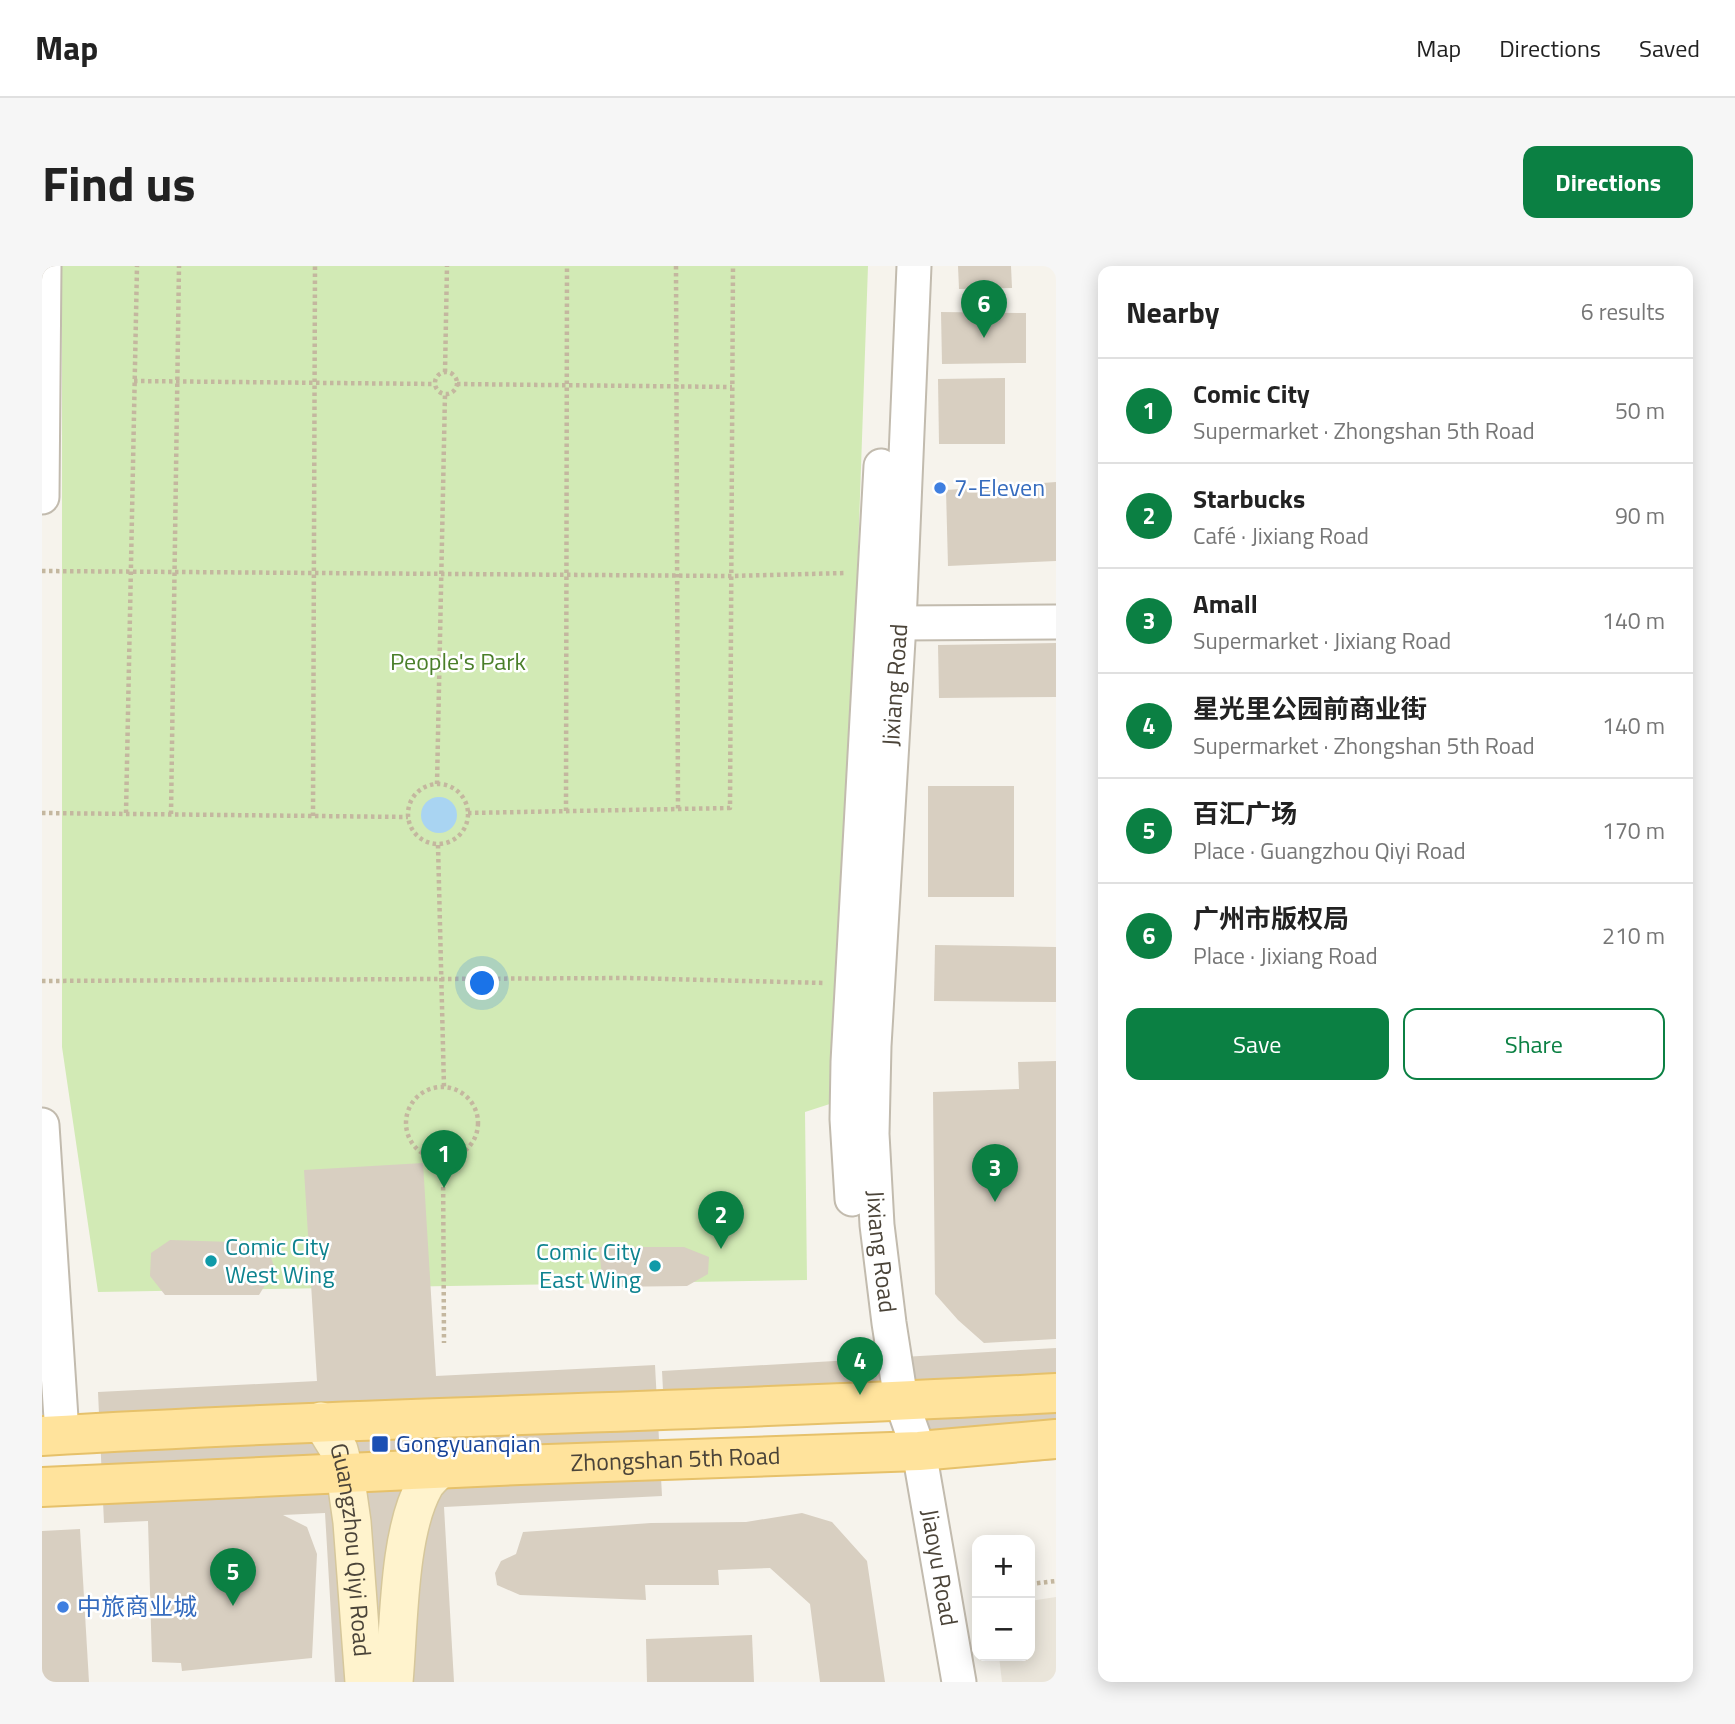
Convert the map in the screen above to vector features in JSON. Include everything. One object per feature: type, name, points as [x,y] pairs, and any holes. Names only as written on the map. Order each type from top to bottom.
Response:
[{"type":"main road","name":"Zhongshan 5th Road","points":[[52,1435],[321,1421],[645,1412],[1056,1393]]},
{"type":"main road","name":"Guangzhou Qiyi Road","points":[[321,1421],[339,1450],[345,1473],[352,1522],[364,1682]]},
{"type":"main road","name":"Zhongshan 5th Road","points":[[42,1487],[919,1451],[1056,1439]]},
{"type":"main road","name":"Guangzhou Qiyi Road","points":[[394,1682],[406,1545],[412,1517],[426,1483],[440,1469]]},
{"type":"street","points":[[42,497],[44,266]]},
{"type":"street","name":"Jixiang Road","points":[[891,266],[891,614],[852,984],[847,1119],[854,1227],[890,1401],[919,1451]]},
{"type":"street","name":"Jixiang Road","points":[[890,1401],[872,1134],[891,614],[914,266]]},
{"type":"street","points":[[891,614],[1056,605]]},
{"type":"street","points":[[891,614],[1056,622]]},
{"type":"street","points":[[42,1125],[52,1435]]},
{"type":"street","name":"Jiaoyu Road","points":[[919,1451],[958,1682]]},
{"type":"path","points":[[126,813],[137,266]]},
{"type":"path","points":[[171,814],[179,266]]},
{"type":"path","points":[[313,816],[315,266]]},
{"type":"path","points":[[446,266],[446,372]]},
{"type":"path","points":[[566,811],[567,266]]},
{"type":"path","points":[[676,266],[678,809]]},
{"type":"path","points":[[468,813],[730,808],[733,266]]},
{"type":"path","points":[[446,372],[455,377],[457,384],[454,391],[445,394],[438,391],[434,384],[436,377],[446,372]]},
{"type":"path","points":[[134,381],[434,384]]},
{"type":"path","points":[[457,384],[732,387]]},
{"type":"path","points":[[437,784],[445,394]]},
{"type":"path","points":[[42,571],[677,576],[826,573]]},
{"type":"path","points":[[437,784],[455,790],[467,804],[468,813],[463,831],[456,838],[438,845],[420,838],[413,831],[408,817],[412,801],[418,793],[437,784]]},
{"type":"path","points":[[42,813],[408,817]]},
{"type":"path","points":[[438,845],[444,1087]]},
{"type":"path","points":[[42,981],[627,978],[852,984]]},
{"type":"path","points":[[444,1087],[453,1088],[465,1095],[473,1104],[478,1116],[478,1129],[466,1151],[443,1159],[428,1156],[415,1147],[407,1133],[406,1117],[412,1103],[423,1092],[444,1087]]},
{"type":"path","points":[[443,1159],[444,1343]]},
{"type":"path","points":[[1035,1583],[1056,1581]]},
{"type":"shaded area","points":[[1056,1597],[1056,1682],[1002,1682],[1000,1661],[1035,1661],[1035,1600]]},
{"type":"green space","name":"People's Park","points":[[62,266],[868,266],[839,1101],[805,1112],[807,1280],[98,1292],[62,1047]]},
{"type":"water","points":[[439,797],[452,802],[457,815],[452,828],[439,833],[426,828],[421,815],[426,802]]},
{"type":"building","points":[[958,266],[1011,266],[1012,288],[959,289]]},
{"type":"building","points":[[941,312],[1026,313],[1026,363],[942,364]]},
{"type":"building","points":[[1005,378],[1005,444],[939,444],[938,379]]},
{"type":"building","points":[[1056,482],[1056,561],[948,566],[946,490]]},
{"type":"building","points":[[1056,643],[1056,697],[939,698],[938,645]]},
{"type":"building","points":[[928,786],[1014,786],[1014,897],[928,897]]},
{"type":"building","points":[[935,945],[1056,947],[1056,1002],[934,1001]]},
{"type":"building","points":[[1056,1061],[1056,1339],[984,1343],[958,1320],[935,1294],[933,1092],[1019,1089],[1018,1062]]},
{"type":"building","points":[[423,1163],[436,1376],[655,1365],[662,1496],[444,1507],[454,1682],[335,1682],[325,1513],[283,1515],[307,1527],[317,1554],[312,1658],[182,1671],[181,1663],[152,1662],[148,1521],[104,1523],[98,1392],[317,1381],[304,1170]]},
{"type":"building","name":"Comic City West Wing","points":[[170,1240],[266,1243],[275,1269],[259,1295],[165,1295],[150,1276],[151,1253]]},
{"type":"building","name":"Comic City East Wing","points":[[599,1247],[684,1247],[709,1257],[708,1274],[687,1286],[603,1287]]},
{"type":"building","points":[[1056,1348],[1056,1460],[931,1469],[926,1419],[665,1429],[662,1371]]},
{"type":"building","points":[[802,1513],[832,1522],[867,1561],[885,1682],[820,1682],[810,1604],[770,1568],[718,1570],[719,1585],[645,1585],[646,1600],[520,1595],[497,1585],[495,1573],[501,1561],[516,1554],[523,1532],[651,1523],[746,1522]]},
{"type":"building","name":"中旅商业城","points":[[80,1529],[89,1682],[42,1682],[42,1531]]},
{"type":"building","points":[[752,1635],[754,1682],[647,1682],[646,1639]]},
{"type":"place","name":"广州市版权局","points":[[984,338]]},
{"type":"place","name":"7-Eleven","points":[[940,488]]},
{"type":"place","name":"Comic City","points":[[444,1188]]},
{"type":"place","name":"Amall","points":[[995,1202]]},
{"type":"place","name":"Starbucks","points":[[721,1249]]},
{"type":"place","name":"Comic City West Wing","points":[[211,1261]]},
{"type":"place","name":"Comic City East Wing","points":[[655,1266]]},
{"type":"place","name":"星光里公园前商业街","points":[[860,1395]]},
{"type":"place","name":"Gongyuanqian","points":[[380,1444]]},
{"type":"place","name":"百汇广场","points":[[233,1606]]},
{"type":"place","name":"中旅商业城","points":[[63,1607]]}]
